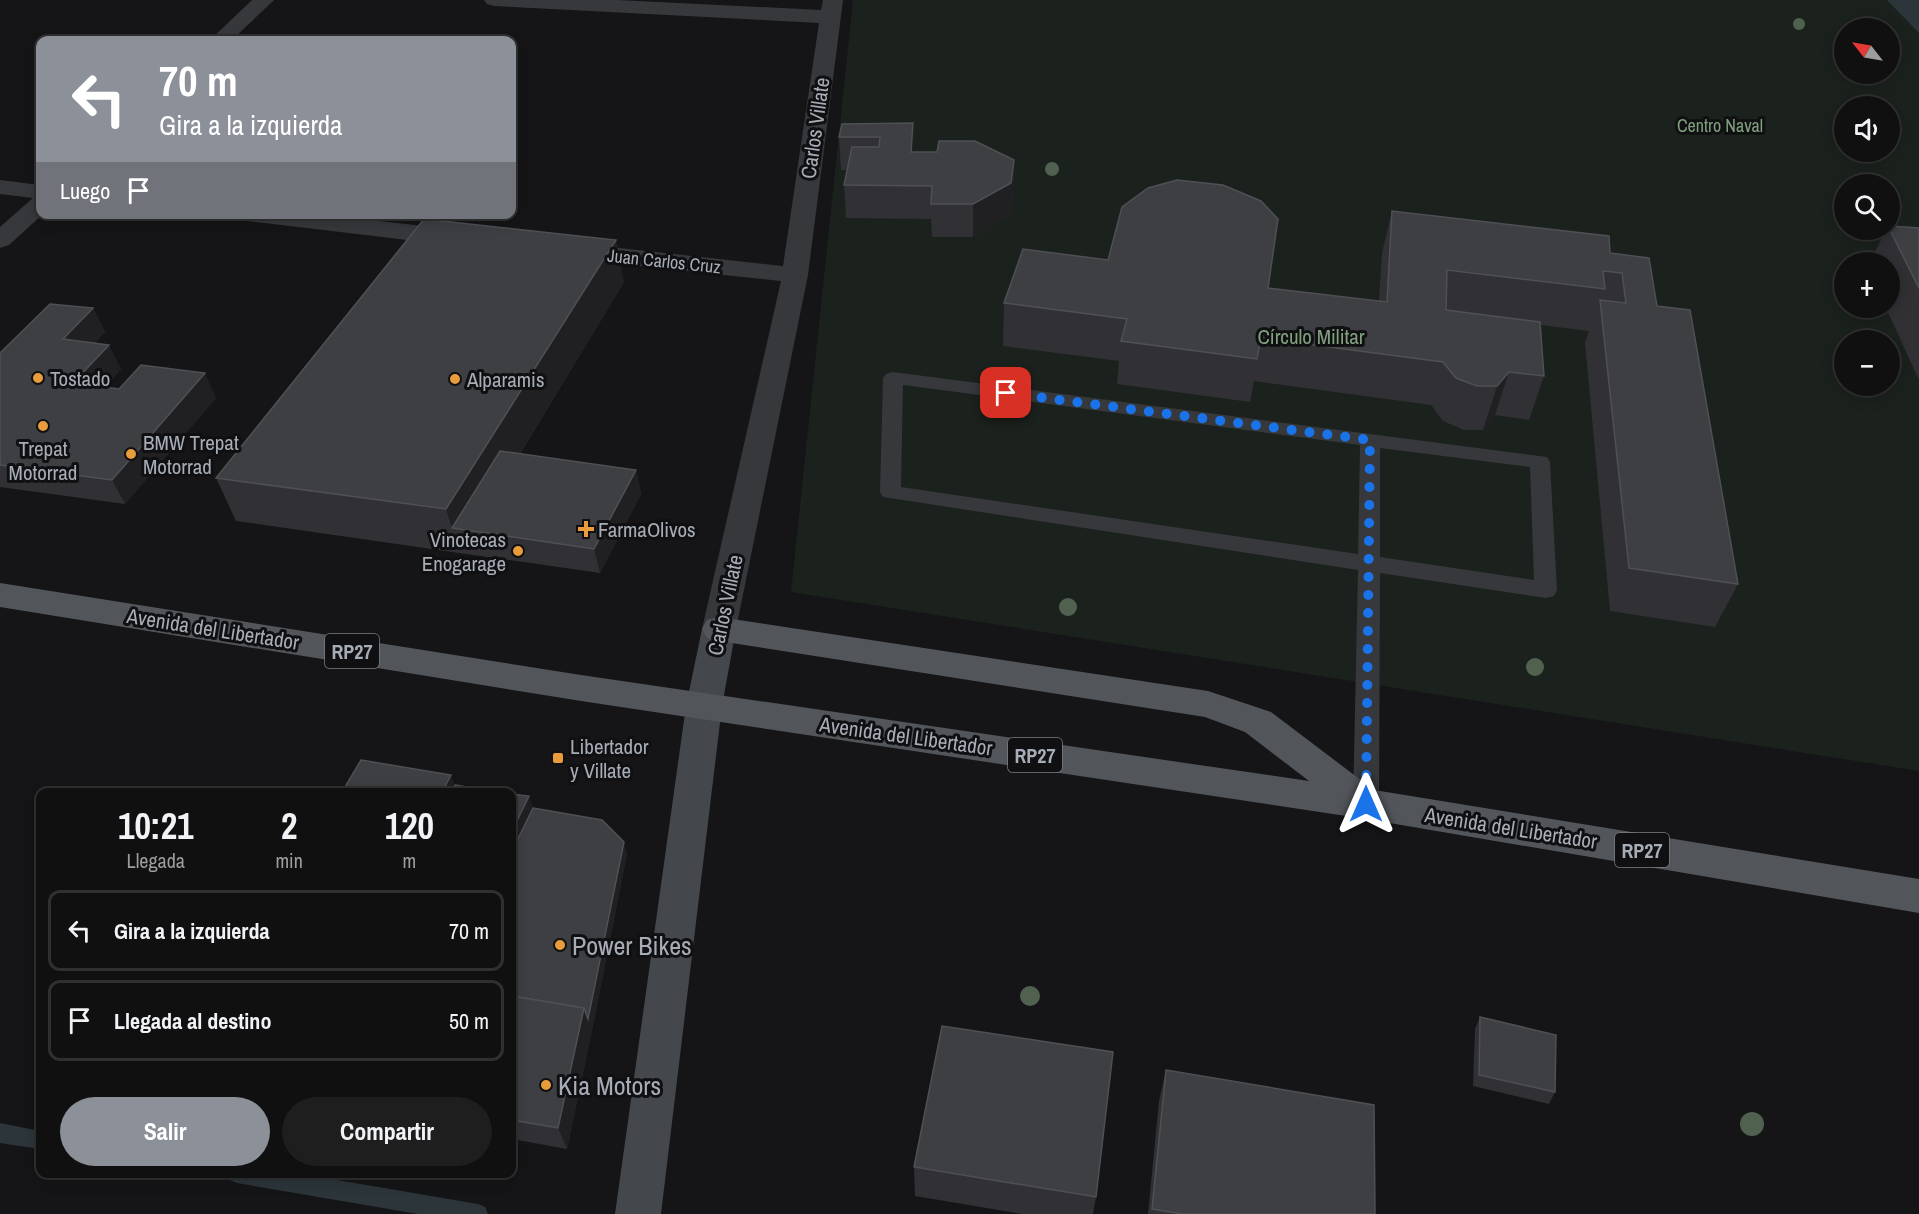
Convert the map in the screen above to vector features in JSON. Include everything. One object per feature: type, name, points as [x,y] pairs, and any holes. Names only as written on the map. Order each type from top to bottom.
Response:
[{"type":"main road","name":"Avenida del Libertador","points":[[0,595],[704,706],[1366,804],[1919,896]]},
{"type":"main road","points":[[719,629],[1208,704],[1258,722],[1366,804]]},
{"type":"street","points":[[224,36],[264,0]]},
{"type":"street","points":[[494,0],[832,9]]},
{"type":"street","name":"Carlos Villate","points":[[638,1214],[704,706],[795,275],[832,9]]},
{"type":"street","points":[[0,187],[36,192]]},
{"type":"street","points":[[0,240],[36,208]]},
{"type":"street","points":[[292,219],[487,241]]},
{"type":"street","name":"Juan Carlos Cruz","points":[[546,248],[795,275]]},
{"type":"lane","points":[[893,378],[1370,440],[1540,462],[1546,590],[890,492],[893,378]]},
{"type":"lane","points":[[1366,804],[1370,440]]},
{"type":"green space","name":"Círculo Militar","points":[[853,0],[1919,0],[1919,771],[791,592]]},
{"type":"shaded area","points":[[1887,0],[1919,0],[1919,33]]},
{"type":"building","points":[[913,123],[911,152],[937,152],[939,141],[975,141],[1014,160],[1011,183],[973,204],[931,204],[932,186],[844,185],[852,147],[879,147],[880,137],[839,137],[842,124]]},
{"type":"building","points":[[1177,180],[1223,185],[1261,201],[1278,219],[1268,288],[1387,302],[1392,211],[1609,236],[1610,253],[1649,258],[1657,306],[1690,310],[1738,584],[1629,568],[1600,300],[1626,303],[1622,273],[1603,271],[1605,289],[1447,270],[1446,310],[1540,322],[1544,376],[1509,372],[1497,386],[1477,386],[1456,378],[1443,362],[1261,338],[1257,359],[1121,341],[1127,319],[1004,303],[1023,249],[1108,260],[1122,207],[1148,188]]},
{"type":"building","name":"Alparamis","points":[[424,219],[616,240],[446,509],[216,478]]},
{"type":"building","points":[[1900,227],[1919,228],[1919,288],[1895,240],[1900,240]]},
{"type":"building","points":[[50,304],[93,308],[63,339],[109,345],[73,383],[119,389],[141,365],[205,373],[112,480],[0,465],[0,353]]},
{"type":"building","points":[[500,451],[636,470],[594,549],[452,528]]},
{"type":"building","points":[[361,760],[451,775],[444,788],[344,788]]},
{"type":"building","points":[[455,785],[474,788],[453,788]]},
{"type":"building","points":[[516,794],[529,796],[516,823]]},
{"type":"building","name":"Power Bikes","points":[[533,808],[602,820],[624,842],[588,1019],[584,1008],[516,997],[516,843]]},
{"type":"building","name":"Kia Motors","points":[[516,997],[584,1008],[558,1128],[516,1121]]},
{"type":"building","points":[[1480,1017],[1556,1035],[1555,1092],[1479,1075]]},
{"type":"building","points":[[942,1026],[1113,1052],[1096,1197],[914,1167]]},
{"type":"building","points":[[1166,1070],[1374,1105],[1375,1214],[1183,1214],[1152,1209]]},
{"type":"waterway","points":[[0,1133],[36,1139]]},
{"type":"waterway","points":[[266,1178],[478,1214]]},
{"type":"place","name":"Tostado","points":[[38,378]]},
{"type":"place","name":"Alparamis","points":[[455,379]]},
{"type":"place","name":"Trepat Motorrad","points":[[43,426]]},
{"type":"place","name":"BMW Trepat Motorrad","points":[[131,454]]},
{"type":"place","name":"FarmaOlivos","points":[[586,529]]},
{"type":"place","name":"Vinotecas Enogarage","points":[[518,551]]},
{"type":"place","name":"Libertador y Villate","points":[[558,758]]},
{"type":"place","name":"Power Bikes","points":[[560,945]]},
{"type":"place","name":"Kia Motors","points":[[546,1085]]},
{"type":"route","points":[[1006,393],[1370,440],[1366,804]]},
{"type":"park label","name":"Centro Naval","points":[[1720,125]]}]
